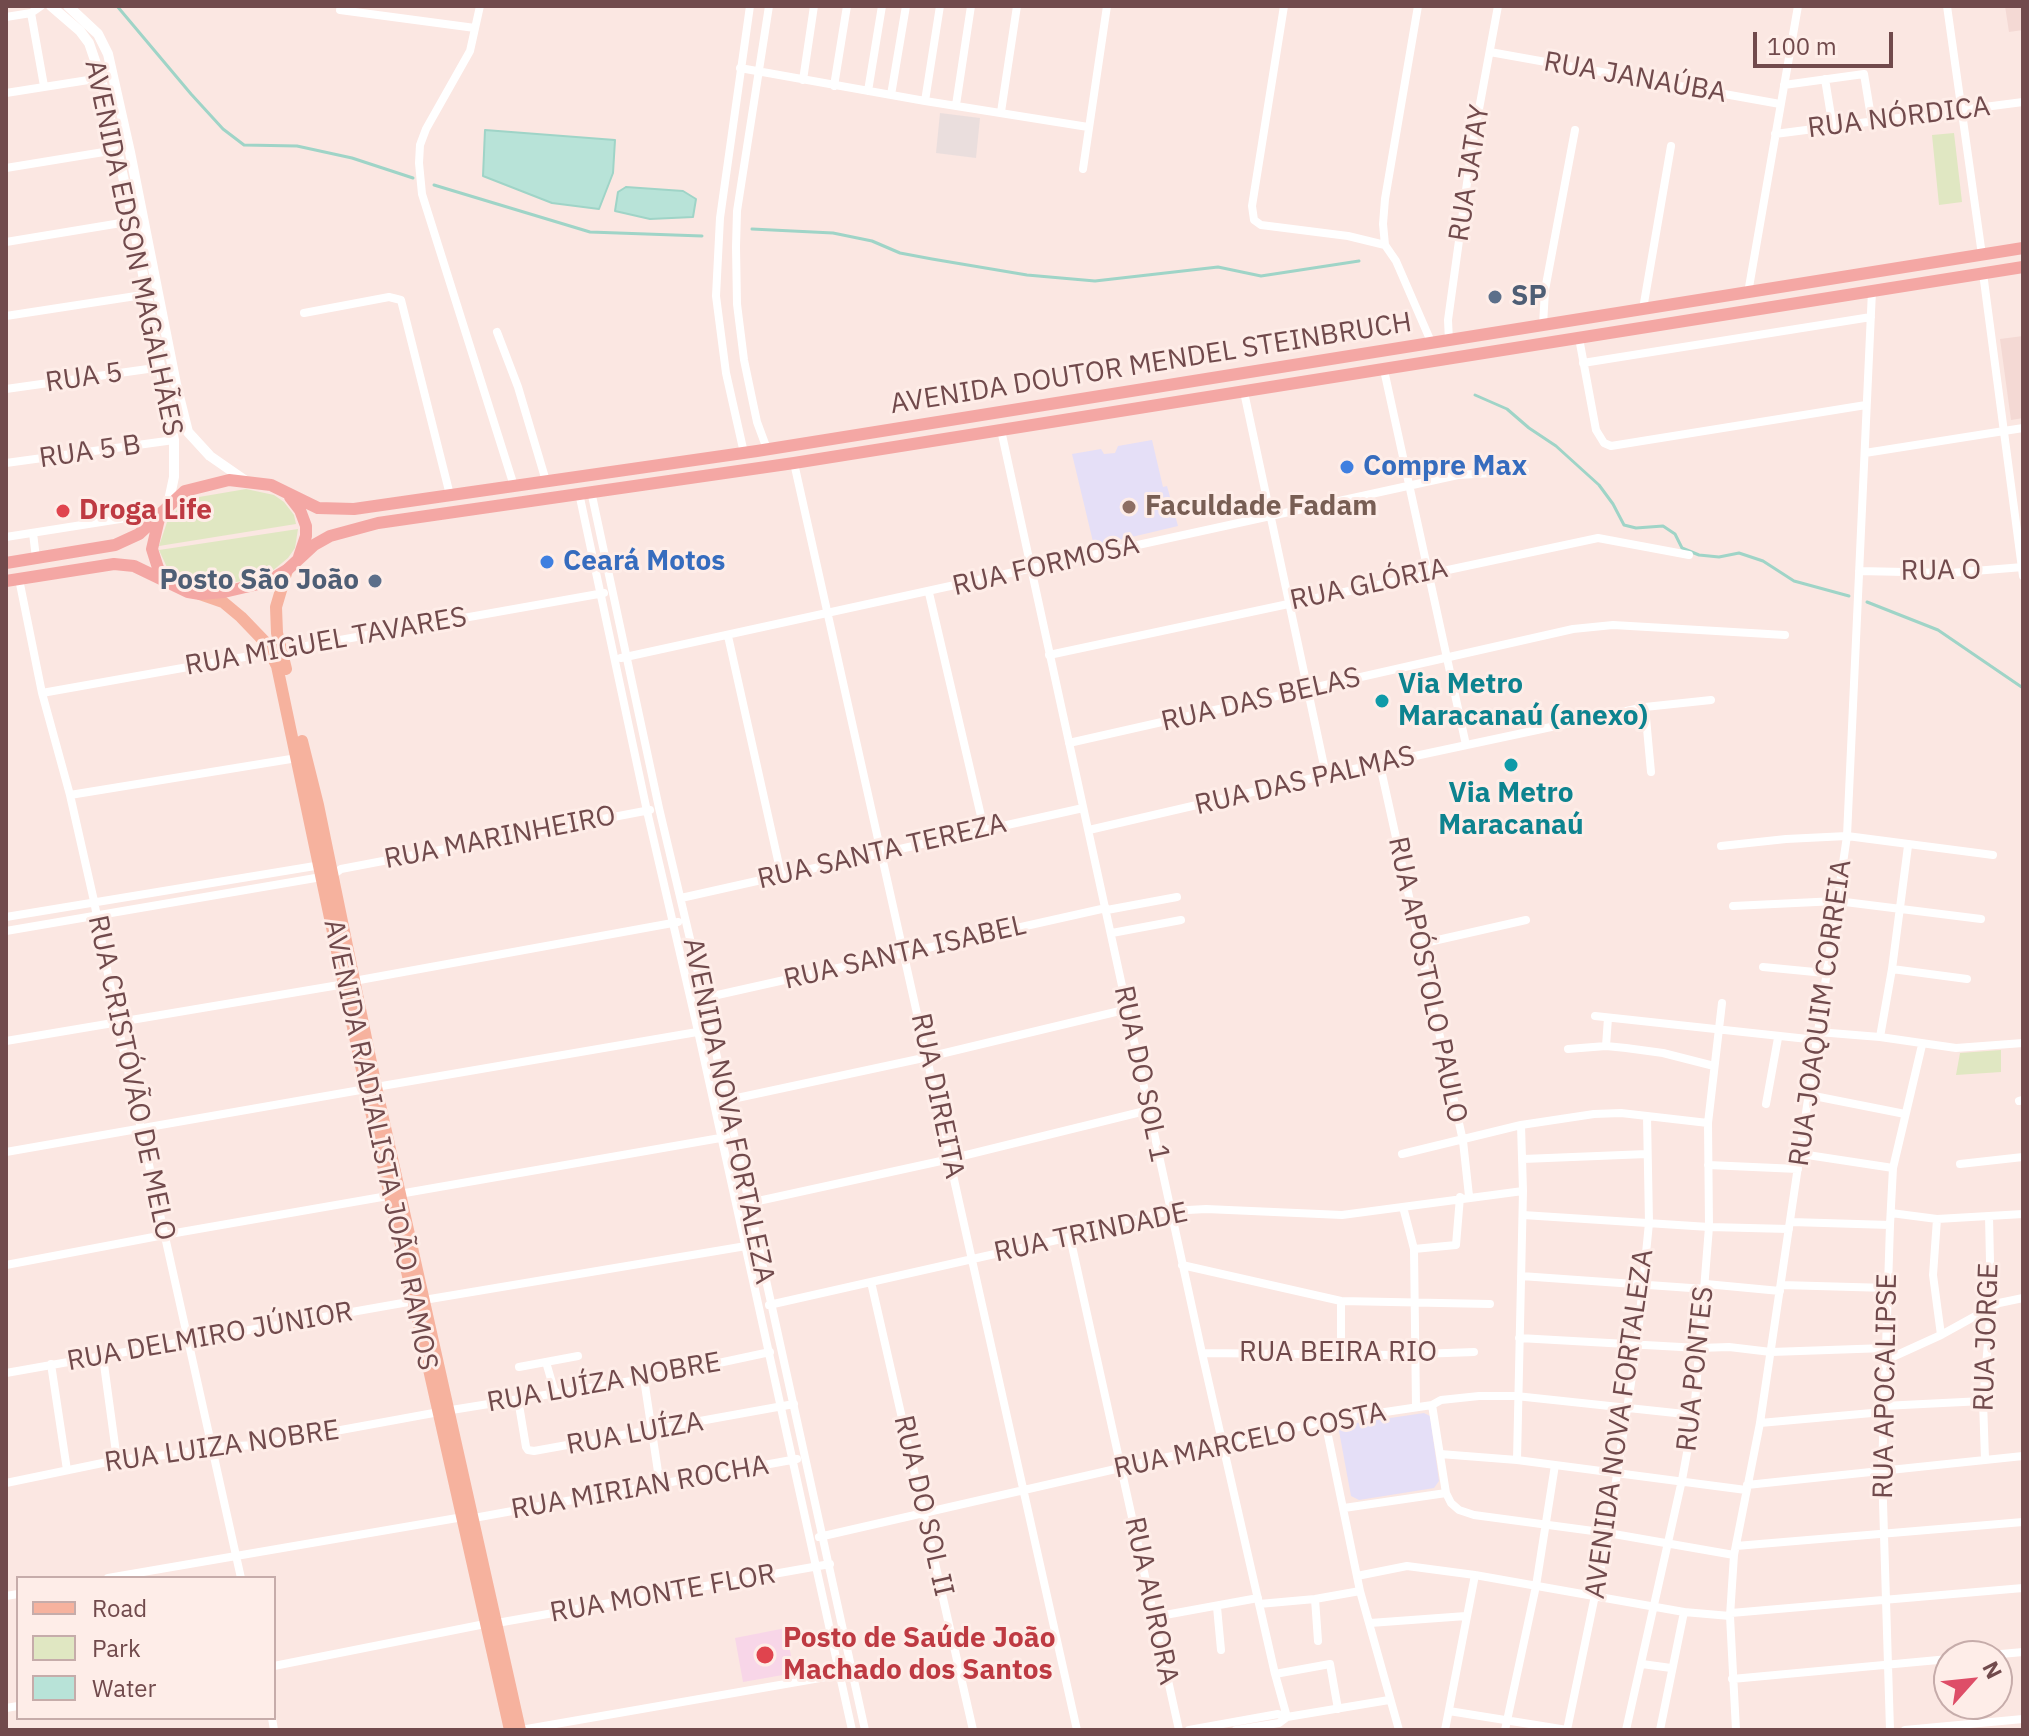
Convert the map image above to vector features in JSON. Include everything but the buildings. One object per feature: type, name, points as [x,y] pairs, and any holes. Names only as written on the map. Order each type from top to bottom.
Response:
[{"type":"highway","name":"AVENIDA DOUTOR MENDEL STEINBRUCH","points":[[287,494],[318,508],[338,510],[514,486],[744,453],[2023,248]]},
{"type":"highway","name":"AVENIDA DOUTOR MENDEL STEINBRUCH","points":[[298,560],[330,536],[364,526],[794,463],[2023,267]]},
{"type":"highway","points":[[6,563],[115,545],[139,534],[185,491],[229,480],[271,485],[287,494],[300,510],[306,526],[298,560],[267,582],[250,588],[200,594],[177,588],[134,566],[114,564],[12,580]]},
{"type":"highway","points":[[160,516],[152,549],[166,581]]},
{"type":"main road","name":"AVENIDA RADIALISTA JOÃO RAMOS","points":[[287,570],[276,607],[277,666],[297,758],[329,870]]},
{"type":"main road","name":"AVENIDA RADIALISTA JOÃO RAMOS","points":[[200,594],[223,602],[276,650],[329,870],[371,1088],[491,1623],[510,1730]]},
{"type":"main road","name":"AVENIDA RADIALISTA JOÃO RAMOS","points":[[491,1623],[520,1730]]},
{"type":"street","points":[[6,17],[31,13],[41,6]]},
{"type":"street","name":"AVENIDA EDSON MAGALHÃES","points":[[51,6],[89,43],[101,78],[133,221],[188,432],[210,456],[248,482]]},
{"type":"street","name":"AVENIDA EDSON MAGALHÃES","points":[[68,6],[95,31],[104,45],[130,152],[174,440],[174,477],[168,505]]},
{"type":"street","points":[[480,6],[470,51],[426,129],[420,145],[419,163],[422,194],[514,486]]},
{"type":"street","points":[[744,453],[726,373],[716,296],[721,209],[750,6]]},
{"type":"street","points":[[767,449],[757,422],[744,360],[737,304],[737,211],[769,6]]},
{"type":"street","points":[[803,80],[814,6]]},
{"type":"street","points":[[834,86],[847,6]]},
{"type":"street","points":[[868,91],[882,6]]},
{"type":"street","points":[[891,95],[906,6]]},
{"type":"street","points":[[925,101],[940,6]]},
{"type":"street","points":[[956,105],[971,6]]},
{"type":"street","points":[[1001,112],[1017,6]]},
{"type":"street","points":[[1083,169],[1107,6]]},
{"type":"street","points":[[1284,6],[1252,206],[1254,220],[1261,225],[1348,236],[1385,245]]},
{"type":"street","points":[[1418,6],[1385,199],[1385,245],[1396,261],[1432,344]]},
{"type":"street","name":"RUA JATAY","points":[[1449,341],[1448,320],[1472,147],[1498,6]]},
{"type":"street","points":[[1748,293],[1798,6]]},
{"type":"street","points":[[1947,6],[1982,255]]},
{"type":"street","points":[[340,10],[475,28]]},
{"type":"street","points":[[31,13],[44,86]]},
{"type":"street","name":"RUA JANAÚBA","points":[[1490,52],[1780,104]]},
{"type":"street","points":[[740,68],[1088,127]]},
{"type":"street","points":[[1784,85],[1864,74],[1872,123]]},
{"type":"street","points":[[6,93],[101,78]]},
{"type":"street","points":[[1825,79],[1833,128]]},
{"type":"street","name":"RUA NÓRDICA","points":[[1775,134],[2023,102]]},
{"type":"street","points":[[1543,325],[1545,290],[1575,130]]},
{"type":"street","points":[[1643,309],[1671,146]]},
{"type":"street","points":[[6,168],[116,150],[130,152]]},
{"type":"street","points":[[721,209],[737,211]]},
{"type":"street","points":[[6,242],[133,221]]},
{"type":"street","points":[[1983,273],[2022,570]]},
{"type":"street","name":"RUA JOAQUIM CORREIA","points":[[1736,1730],[1730,1614],[1735,1550],[1760,1423],[1847,836],[1872,291]]},
{"type":"street","points":[[6,316],[152,293]]},
{"type":"street","points":[[304,313],[389,297],[401,300],[450,495]]},
{"type":"street","points":[[1583,363],[1871,317]]},
{"type":"street","points":[[497,332],[518,387],[546,481]]},
{"type":"street","points":[[1579,338],[1598,438],[1611,446],[1866,405]]},
{"type":"street","name":"RUA 5","points":[[6,389],[162,367]]},
{"type":"street","points":[[1384,370],[1466,745]]},
{"type":"street","points":[[1244,392],[1326,775]]},
{"type":"street","points":[[1865,453],[2023,428]]},
{"type":"street","name":"RUA DO SOL 1","points":[[1001,430],[1170,1211],[1287,1717]]},
{"type":"street","name":"RUA 5 B","points":[[6,463],[174,440]]},
{"type":"street","name":"RUA DIREITA","points":[[794,463],[1077,1730]]},
{"type":"street","name":"RUA FORMOSA","points":[[616,659],[1408,486],[1478,473],[1525,471]]},
{"type":"street","name":"AVENIDA NOVA FORTALEZA","points":[[585,492],[687,920],[865,1730]]},
{"type":"street","name":"AVENIDA NOVA FORTALEZA","points":[[585,492],[601,593],[647,811],[852,1730]]},
{"type":"street","points":[[6,537],[139,516]]},
{"type":"street","points":[[33,533],[36,558]]},
{"type":"street","name":"RUA GLÓRIA","points":[[1049,655],[1598,538],[1689,555]]},
{"type":"street","name":"RUA O","points":[[1859,571],[1950,573],[2022,570]]},
{"type":"street","name":"RUA CRISTÓVÃO DE MELO","points":[[12,580],[70,795],[241,1576]]},
{"type":"street","name":"RUA MIGUEL TAVARES","points":[[42,693],[611,592]]},
{"type":"street","points":[[929,593],[984,829]]},
{"type":"street","name":"RUA DAS BELAS","points":[[1069,743],[1593,626],[1785,635]]},
{"type":"street","points":[[728,636],[781,874]]},
{"type":"street","name":"RUA DAS PALMAS","points":[[1089,830],[1326,775],[1645,707],[1711,700]]},
{"type":"street","points":[[1645,707],[1651,772]]},
{"type":"street","points":[[70,795],[297,758]]},
{"type":"street","name":"RUA APÓSTOLO PAULO","points":[[1380,765],[1463,1141],[1465,1197],[1456,1245],[1414,1249]]},
{"type":"street","name":"RUA MARINHEIRO","points":[[329,870],[659,808]]},
{"type":"street","name":"RUA SANTA TEREZA","points":[[681,898],[1083,808]]},
{"type":"street","points":[[1721,846],[1847,836],[1993,855]]},
{"type":"street","points":[[1880,1037],[1908,846]]},
{"type":"street","points":[[6,925],[94,901],[269,873],[329,870]]},
{"type":"street","points":[[6,925],[97,915],[272,887],[329,870]]},
{"type":"street","points":[[269,873],[272,887]]},
{"type":"street","points":[[174,888],[177,900]]},
{"type":"street","name":"RUA SANTA ISABEL","points":[[704,998],[1107,909],[1177,897]]},
{"type":"street","points":[[1733,906],[1837,901],[1981,919]]},
{"type":"street","points":[[6,1041],[687,920]]},
{"type":"street","points":[[1112,933],[1181,920]]},
{"type":"street","points":[[1420,944],[1526,920]]},
{"type":"street","points":[[1763,967],[1825,973]]},
{"type":"street","points":[[1892,969],[1967,979]]},
{"type":"street","name":"RUA PONTES","points":[[1626,1730],[1694,1415],[1709,1227],[1708,1123],[1722,1003]]},
{"type":"street","points":[[714,1103],[928,1057],[1128,1009]]},
{"type":"street","points":[[1595,1016],[1778,1038],[1880,1037],[1956,1048],[2023,1043]]},
{"type":"street","points":[[1606,1046],[1608,1018]]},
{"type":"street","points":[[6,1152],[711,1029]]},
{"type":"street","points":[[1766,1104],[1778,1038]]},
{"type":"street","name":"RUA APOCALIPSE","points":[[1890,1730],[1882,1470],[1890,1225],[1893,1168],[1922,1045]]},
{"type":"street","points":[[1568,1049],[1606,1046],[1663,1053],[1714,1066]]},
{"type":"street","points":[[1809,1095],[1905,1114]]},
{"type":"street","points":[[749,1203],[950,1159],[1149,1110]]},
{"type":"street","points":[[1402,1154],[1521,1125],[1594,1114],[1708,1123]]},
{"type":"street","name":"AVENIDA NOVA FORTALEZA","points":[[1567,1730],[1608,1533],[1637,1344],[1649,1223],[1647,1116]]},
{"type":"street","points":[[1517,1460],[1516,1396],[1523,1215],[1521,1125]]},
{"type":"street","points":[[6,1265],[734,1135]]},
{"type":"street","points":[[1523,1159],[1647,1154]]},
{"type":"street","points":[[1801,1154],[1893,1168]]},
{"type":"street","points":[[1960,1164],[2023,1157]]},
{"type":"street","points":[[1708,1165],[1798,1169]]},
{"type":"street","name":"RUA TRINDADE","points":[[759,1307],[1070,1237],[1170,1211],[1188,1209],[1342,1215],[1523,1191]]},
{"type":"street","points":[[1403,1207],[1414,1249],[1416,1407]]},
{"type":"street","points":[[1891,1213],[1937,1219],[2023,1214]]},
{"type":"street","points":[[1523,1215],[1709,1227],[1890,1225]]},
{"type":"street","name":"RUA JORGE","points":[[1985,1459],[1983,1401],[1991,1307],[1989,1216]]},
{"type":"street","points":[[1937,1219],[1933,1275],[1941,1335]]},
{"type":"street","name":"RUA AURORA","points":[[1070,1237],[1179,1730]]},
{"type":"street","name":"RUA DELMIRO JÚNIOR","points":[[6,1373],[758,1244]]},
{"type":"street","points":[[1182,1265],[1341,1301],[1490,1304]]},
{"type":"street","points":[[1521,1276],[1705,1287],[1888,1288]]},
{"type":"street","name":"RUA DO SOL II","points":[[871,1282],[973,1730]]},
{"type":"street","points":[[1886,1360],[1941,1335],[1991,1307],[2023,1298]]},
{"type":"street","points":[[1341,1301],[1341,1353]]},
{"type":"street","points":[[1519,1338],[1729,1347],[1771,1352],[1886,1348]]},
{"type":"street","name":"RUA LUÍZA NOBRE","points":[[444,1411],[644,1379],[770,1352]]},
{"type":"street","name":"RUA BEIRA RIO","points":[[1202,1353],[1474,1352]]},
{"type":"street","points":[[519,1367],[578,1356]]},
{"type":"street","points":[[103,1357],[117,1460]]},
{"type":"street","points":[[546,1362],[555,1393]]},
{"type":"street","points":[[51,1364],[67,1470]]},
{"type":"street","points":[[644,1379],[660,1485]]},
{"type":"street","name":"RUA MARCELO COSTA","points":[[811,1538],[1325,1421],[1432,1405],[1441,1400],[1516,1396],[1694,1415]]},
{"type":"street","name":"RUA LUÍZA","points":[[518,1399],[528,1450],[546,1450],[794,1404]]},
{"type":"street","points":[[1760,1423],[1983,1401]]},
{"type":"street","points":[[1432,1405],[1446,1493],[1459,1510],[1668,1544],[1735,1550],[1883,1533],[2023,1522]]},
{"type":"street","name":"RUA LUIZA NOBRE","points":[[6,1483],[117,1460],[210,1447],[259,1445],[444,1411]]},
{"type":"street","points":[[1325,1421],[1360,1591],[1399,1730]]},
{"type":"street","points":[[1440,1454],[1747,1487],[2023,1456]]},
{"type":"street","name":"RUA MIRIAN ROCHA","points":[[120,1576],[660,1485],[806,1457]]},
{"type":"street","points":[[1505,1730],[1536,1586],[1555,1465]]},
{"type":"street","points":[[1344,1508],[1446,1493]]},
{"type":"street","name":"RUA MONTE FLOR","points":[[276,1666],[491,1623],[830,1564]]},
{"type":"street","points":[[1357,1576],[1407,1566],[1684,1612],[1730,1614],[2023,1588]]},
{"type":"street","points":[[1445,1730],[1475,1575]]},
{"type":"street","points":[[1154,1617],[1259,1601],[1315,1599],[1360,1591]]},
{"type":"street","points":[[1315,1599],[1318,1641]]},
{"type":"street","points":[[1217,1607],[1221,1650]]},
{"type":"street","points":[[1660,1730],[1684,1612]]},
{"type":"street","points":[[1370,1623],[1466,1616]]},
{"type":"street","points":[[1732,1679],[1933,1661]]},
{"type":"street","points":[[1275,1674],[1330,1664],[1338,1709]]},
{"type":"street","points":[[1642,1664],[1671,1668]]},
{"type":"street","points":[[520,1730],[853,1673]]},
{"type":"street","points":[[1190,1730],[1278,1714],[1287,1717],[1389,1700]]},
{"type":"street","points":[[1449,1711],[1567,1730]]},
{"type":"street","points":[[1236,1730],[1279,1723],[1287,1717]]},
{"type":"street","points":[[1905,1730],[2023,1719]]},
{"type":"shaded area","points":[[2005,6],[2023,6],[2023,30],[2009,32]]},
{"type":"shaded area","points":[[940,113],[980,118],[976,158],[936,153]]},
{"type":"shaded area","points":[[2023,336],[2023,418],[2011,420],[2000,339]]},
{"type":"shaded area","name":"Faculdade Fadam","points":[[1152,440],[1163,487],[1167,486],[1178,526],[1094,546],[1072,454],[1101,449],[1104,454],[1115,453],[1118,446]]},
{"type":"shaded area","points":[[1424,1413],[1430,1416],[1439,1481],[1434,1488],[1359,1500],[1351,1496],[1339,1431],[1343,1425]]},
{"type":"shaded area","name":"Posto de Saúde João Machado dos Santos","points":[[786,1628],[794,1673],[743,1682],[735,1638]]},
{"type":"green space","points":[[1954,133],[1962,202],[1939,205],[1932,135]]},
{"type":"green space","points":[[246,489],[274,495],[284,502],[294,515],[296,524],[159,546],[167,522],[180,506],[199,497]]},
{"type":"green space","points":[[298,529],[295,548],[265,577],[213,586],[201,587],[170,574],[159,550]]},
{"type":"green space","points":[[2001,1050],[2001,1072],[1956,1075],[1960,1053]]},
{"type":"water","points":[[485,130],[615,140],[613,173],[599,209],[552,203],[483,176]]},
{"type":"water","points":[[626,187],[683,191],[696,199],[693,217],[650,219],[615,211],[618,192]]},
{"type":"waterway","points":[[117,6],[191,94],[223,129],[244,145],[297,146],[352,158],[413,178]]},
{"type":"waterway","points":[[434,185],[590,232],[702,236]]},
{"type":"waterway","points":[[752,229],[833,233],[932,259],[1027,275],[1095,281],[1218,267],[1261,276],[1359,261]]},
{"type":"waterway","points":[[1475,395],[1507,409],[1556,446],[1599,485],[1624,525],[1636,528],[1663,526],[1675,534],[1682,548],[1699,555],[1719,557],[1739,553],[1763,561],[1794,581],[1849,596]]},
{"type":"waterway","points":[[1867,602],[1938,630],[2023,688]]},
{"type":"place","name":"SP","points":[[1495,297]]},
{"type":"place","name":"Compre Max","points":[[1347,467]]},
{"type":"place","name":"Faculdade Fadam","points":[[1129,507]]},
{"type":"place","name":"Droga Life","points":[[63,511]]},
{"type":"place","name":"Ceará Motos","points":[[547,562]]},
{"type":"place","name":"Posto São João","points":[[375,581]]},
{"type":"place","name":"Via Metro Maracanaú (anexo)","points":[[1382,701]]},
{"type":"place","name":"Via Metro Maracanaú","points":[[1511,765]]},
{"type":"place","name":"Posto de Saúde João Machado dos Santos","points":[[765,1655]]}]
